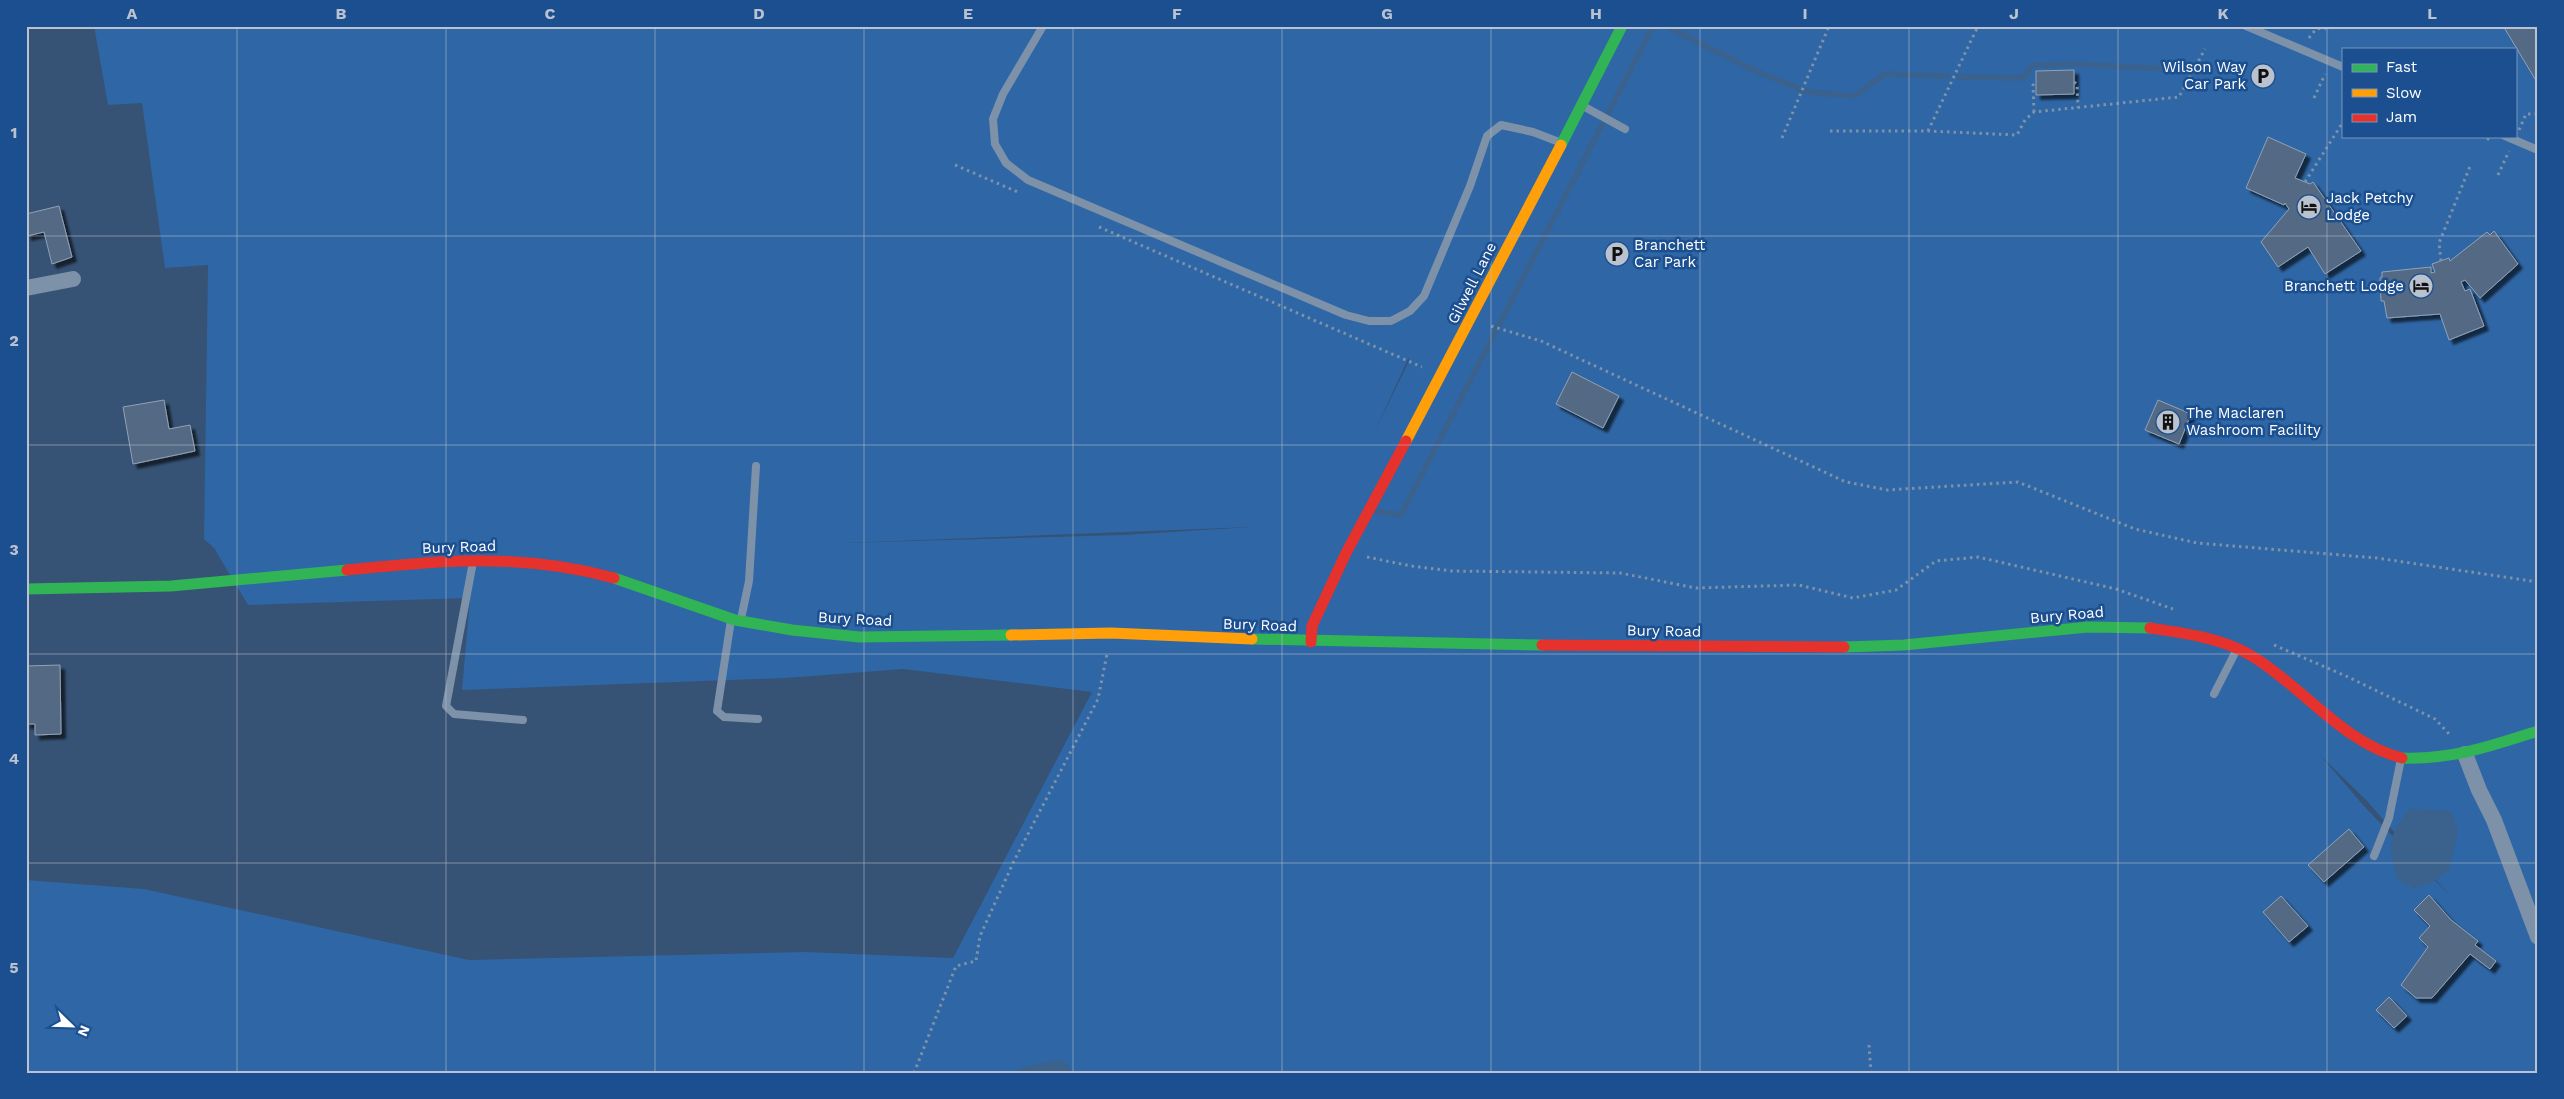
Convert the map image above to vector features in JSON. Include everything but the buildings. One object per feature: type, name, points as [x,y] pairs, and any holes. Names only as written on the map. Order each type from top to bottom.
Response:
[{"type":"street","name":"Gilwell Lane","points":[[1311,642],[1312,626],[1346,553],[1622,26]]},
{"type":"street","points":[[26,288],[73,279]]},
{"type":"street","name":"Bury Road","points":[[26,589],[164,587],[473,560],[528,562],[576,567],[636,584],[735,620],[792,630],[859,637],[1110,634],[1311,642],[1800,648],[1904,645],[2115,625],[2161,629],[2194,635],[2237,649],[2272,670],[2350,732],[2376,748],[2401,758],[2430,759],[2466,754],[2538,731]]},
{"type":"street","points":[[2466,754],[2479,790],[2494,820],[2538,937]]},
{"type":"lane","points":[[1043,26],[1003,94],[993,119],[995,144],[1006,163],[1028,180],[1346,315],[1369,321],[1391,322],[1410,311],[1424,296],[1470,186],[1487,136],[1501,125],[1533,132],[1561,143]]},
{"type":"lane","points":[[2246,26],[2342,67]]},
{"type":"lane","points":[[1581,105],[1625,128]]},
{"type":"lane","points":[[2510,138],[2538,150]]},
{"type":"lane","points":[[756,466],[749,581],[735,620],[718,711],[724,717],[758,720]]},
{"type":"lane","points":[[473,560],[446,706],[454,714],[523,720]]},
{"type":"lane","points":[[2214,694],[2237,649]]},
{"type":"lane","points":[[2374,856],[2389,818],[2401,758]]},
{"type":"path","points":[[1782,138],[1829,26]]},
{"type":"path","points":[[1928,131],[1978,26]]},
{"type":"path","points":[[2303,50],[2316,29],[2348,26]]},
{"type":"path","points":[[1830,132],[1928,131],[2018,135],[2026,120],[2034,112],[2179,97],[2205,49]]},
{"type":"path","points":[[2314,98],[2330,62]]},
{"type":"path","points":[[2034,112],[2033,86],[2036,82]]},
{"type":"path","points":[[2074,82],[2076,84],[2078,108]]},
{"type":"path","points":[[2516,136],[2526,114],[2538,114]]},
{"type":"path","points":[[2305,182],[2342,124]]},
{"type":"path","points":[[2498,175],[2514,140]]},
{"type":"path","points":[[2441,260],[2439,243],[2471,164]]},
{"type":"path","points":[[955,165],[1028,196]]},
{"type":"path","points":[[1091,224],[1441,374]]},
{"type":"path","points":[[1497,329],[1541,341],[1846,482],[1887,490],[2018,482],[2135,529],[2198,543],[2377,558],[2538,582]]},
{"type":"path","points":[[1346,553],[1410,566],[1452,571],[1620,572],[1696,588],[1799,585],[1853,598],[1896,590],[1936,561],[1978,557],[2116,589],[2177,610]]},
{"type":"path","points":[[914,1073],[956,966],[976,961],[980,936],[1014,862],[1098,699],[1110,634]]},
{"type":"path","points":[[2267,642],[2346,676],[2435,719],[2466,754]]},
{"type":"path","points":[[1869,1045],[1871,1073]]},
{"type":"shaded area","points":[[94,26],[2538,26],[2538,1073],[26,1073],[26,880],[144,889],[469,960],[806,952],[953,958],[1092,692],[903,669],[786,678],[462,690],[470,598],[248,605],[214,548],[204,539],[208,265],[165,268],[142,103],[108,105]],"holes":[[[1409,357],[1409,361],[1374,433]],[[1251,527],[1123,535],[844,543]],[[2321,756],[2367,801],[2450,896],[2364,806]]]},
{"type":"shaded area","points":[[2409,809],[2451,811],[2458,830],[2449,870],[2431,883],[2414,888],[2398,880],[2391,850],[2391,843],[2396,828]]},
{"type":"shaded area","points":[[1057,1060],[1067,1063],[1073,1073],[1014,1073],[1025,1067]]},
{"type":"waterway","points":[[1373,511],[1401,515],[1653,26]]},
{"type":"waterway","points":[[1666,26],[1760,73],[1808,92],[1855,96],[1885,74],[1948,76]]},
{"type":"waterway","points":[[1959,77],[2024,78],[2032,65],[2075,64],[2168,69]]},
{"type":"traffic: fast","points":[[1561,145],[1622,26]]},
{"type":"traffic: fast","points":[[26,589],[171,586],[347,570]]},
{"type":"traffic: fast","points":[[614,578],[735,620],[792,630],[859,637],[1011,635]]},
{"type":"traffic: fast","points":[[1844,647],[1904,645],[2088,627],[2150,628]]},
{"type":"traffic: fast","points":[[1252,639],[1542,645]]},
{"type":"traffic: fast","points":[[2402,758],[2438,757],[2471,751],[2538,731]]},
{"type":"traffic: slow","points":[[1406,441],[1561,145]]},
{"type":"traffic: slow","points":[[1011,635],[1111,633],[1252,639]]},
{"type":"traffic: jam","points":[[1311,642],[1312,626],[1346,553],[1406,441]]},
{"type":"traffic: jam","points":[[347,570],[481,561],[547,565],[614,578]]},
{"type":"traffic: jam","points":[[2150,628],[2202,637],[2228,645],[2252,656],[2361,740],[2381,751],[2402,758]]},
{"type":"traffic: jam","points":[[1542,645],[1844,647]]},
{"type":"place","name":"Wilson Way Car Park","points":[[2263,76]]},
{"type":"place","name":"Jack Petchy Lodge","points":[[2309,207]]},
{"type":"place","name":"Branchett Car Park","points":[[1617,254]]},
{"type":"place","name":"Branchett Lodge","points":[[2421,286]]},
{"type":"place","name":"The Maclaren Washroom Facility","points":[[2168,422]]}]
